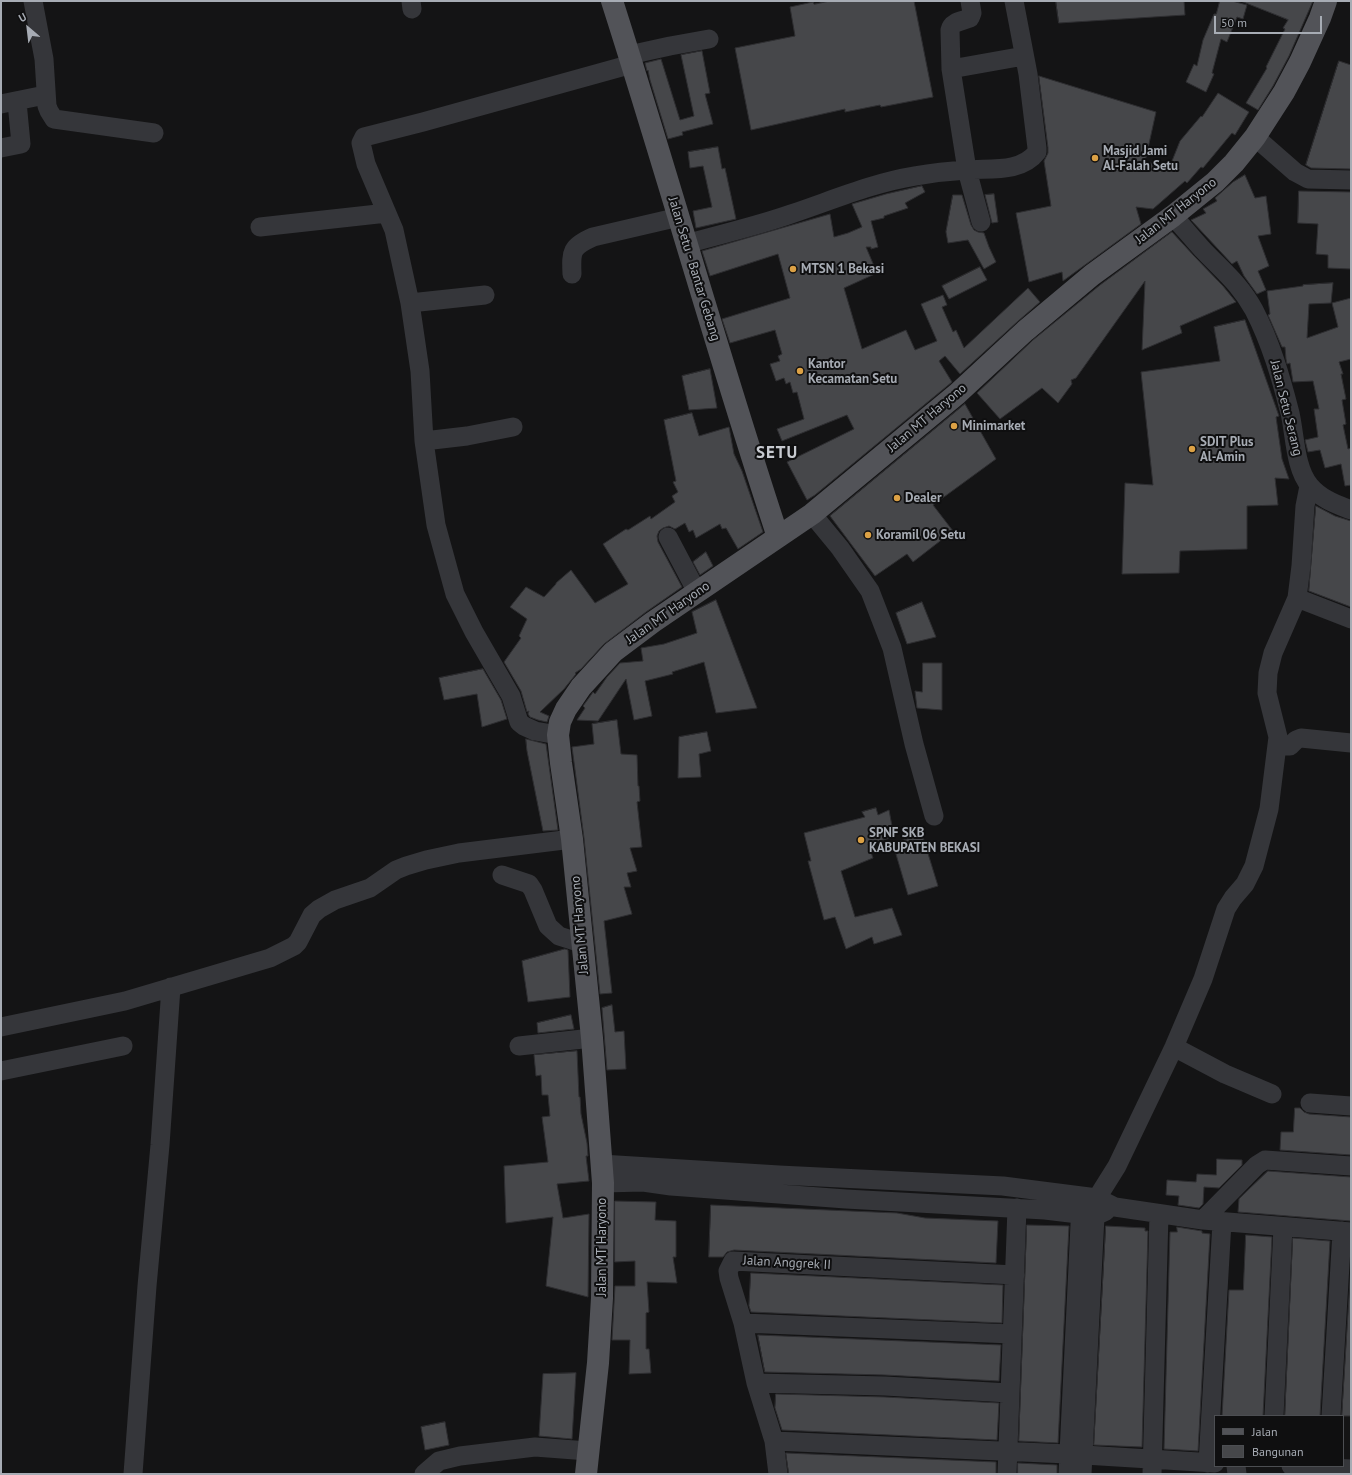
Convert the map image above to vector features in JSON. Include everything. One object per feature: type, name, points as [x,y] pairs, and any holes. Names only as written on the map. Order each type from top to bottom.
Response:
[{"type":"main road","name":"Jalan Setu - Bantar Gebang","points":[[612,1],[727,378],[778,537]]},
{"type":"main road","name":"Jalan MT Haryono","points":[[586,1474],[598,1363],[602,1298],[602,1174],[592,1038],[572,839],[558,735],[560,722],[566,709],[581,687],[613,652],[653,622],[812,514],[957,394],[1025,331],[1092,275],[1204,192],[1234,163],[1255,137],[1284,92],[1300,62],[1326,1]]},
{"type":"street","points":[[33,1],[44,59],[45,95],[48,111],[54,118],[59,120],[154,132]]},
{"type":"street","points":[[970,1],[972,13],[970,18],[954,23],[951,26],[951,69],[967,170],[981,222]]},
{"type":"street","points":[[686,244],[790,214],[876,184],[915,176],[967,170],[1002,169],[1024,162],[1035,155],[1037,152],[1028,74],[1014,1]]},
{"type":"street","points":[[558,735],[535,731],[524,726],[520,722],[511,696],[474,632],[455,594],[436,526],[424,441],[420,371],[410,303],[394,230],[366,164],[361,143],[364,138],[631,60],[670,46],[709,39]]},
{"type":"street","points":[[951,69],[1024,56]]},
{"type":"street","points":[[1,148],[22,144],[9,103],[45,95]]},
{"type":"street","points":[[1255,137],[1295,172],[1308,179],[1351,180]]},
{"type":"street","points":[[260,227],[387,213]]},
{"type":"street","name":"Jalan Setu Serang","points":[[1173,216],[1243,291],[1254,311],[1269,344],[1275,379],[1290,416],[1301,469],[1309,486],[1324,499],[1351,510]]},
{"type":"street","points":[[572,274],[571,256],[576,248],[585,240],[679,217]]},
{"type":"street","points":[[410,303],[484,295]]},
{"type":"street","points":[[424,441],[467,436],[513,427]]},
{"type":"street","points":[[1068,1474],[1075,1454],[1089,1197],[1117,1166],[1174,1048],[1203,979],[1226,909],[1245,884],[1254,866],[1269,809],[1277,746],[1277,730],[1267,693],[1268,673],[1273,653],[1297,598],[1301,566],[1305,506],[1309,486]]},
{"type":"street","points":[[812,514],[840,548],[870,591],[892,648],[914,744],[934,816]]},
{"type":"street","points":[[668,537],[697,592]]},
{"type":"street","points":[[1297,598],[1351,619]]},
{"type":"street","points":[[1277,746],[1290,746],[1296,740],[1301,738],[1351,743]]},
{"type":"street","points":[[1,1027],[125,1001],[270,958],[284,952],[298,942],[312,916],[319,909],[335,900],[370,888],[396,870],[406,866],[459,853],[572,839]]},
{"type":"street","points":[[502,875],[529,884],[534,890],[548,926],[559,936],[582,943]]},
{"type":"street","points":[[133,1474],[147,1286],[160,1145],[171,987]]},
{"type":"street","points":[[518,1046],[592,1038]]},
{"type":"street","points":[[2,1068],[123,1046]]},
{"type":"street","points":[[1174,1048],[1224,1074],[1272,1094]]},
{"type":"street","points":[[1310,1103],[1351,1106]]},
{"type":"street","points":[[1203,1220],[1257,1166],[1265,1160],[1351,1166]]},
{"type":"street","points":[[602,1174],[779,1175],[1003,1186],[1089,1197],[1115,1207],[1203,1220],[1347,1231],[1331,1415]]},
{"type":"street","points":[[602,1174],[670,1186],[822,1197],[1045,1210],[1087,1216],[1115,1207]]},
{"type":"street","points":[[1007,1474],[1017,1208]]},
{"type":"street","points":[[1152,1467],[1159,1214]]},
{"type":"street","points":[[774,1441],[1075,1454],[1152,1467],[1212,1463],[1222,1222]]},
{"type":"street","points":[[1274,1415],[1283,1227]]},
{"type":"street","name":"Jalan Anggrek II","points":[[778,1474],[774,1441],[756,1383],[743,1323],[729,1278],[728,1271],[731,1262],[737,1260],[1015,1276]]},
{"type":"street","points":[[743,1323],[1012,1334]]},
{"type":"street","points":[[756,1383],[885,1386],[1009,1393]]},
{"type":"street","points":[[424,1474],[439,1461],[460,1456],[535,1447],[588,1451]]},
{"type":"street","points":[[1075,1454],[1082,1474]]},
{"type":"street","points":[[1303,1467],[1351,1470]]},
{"type":"building","points":[[830,1],[914,1],[933,97],[845,112],[845,109],[751,130],[735,48],[795,36],[790,7],[813,2],[814,4]]},
{"type":"building","points":[[1056,1],[1184,1],[1185,15],[1059,23]]},
{"type":"building","points":[[1220,1],[1232,1],[1247,5],[1243,19],[1237,17],[1227,42],[1221,39],[1212,73],[1214,74],[1206,92],[1186,82],[1194,64],[1197,66],[1203,40],[1214,14],[1216,14]]},
{"type":"building","points":[[1241,1],[1313,1],[1289,56],[1258,110],[1246,103],[1267,68],[1266,67],[1285,29],[1283,28],[1288,20]]},
{"type":"building","points":[[702,51],[710,93],[705,94],[713,124],[682,132],[683,135],[668,139],[645,63],[661,59],[680,120],[694,116],[681,55]]},
{"type":"building","points":[[1339,61],[1351,65],[1351,169],[1311,168],[1306,165]]},
{"type":"building","name":"Masjid Jami Al-Falah Setu","points":[[1039,76],[1156,112],[1145,162],[1170,166],[1180,141],[1201,116],[1202,117],[1218,93],[1249,112],[1235,135],[1232,133],[1203,168],[1201,167],[1187,183],[1185,181],[1153,209],[1136,207],[1141,224],[1063,281],[1062,272],[1029,282],[1016,213],[1051,206],[1044,161],[1048,153],[1048,148]]},
{"type":"building","points":[[718,147],[722,169],[725,168],[736,219],[696,228],[693,211],[712,207],[703,166],[690,168],[688,152]]},
{"type":"building","points":[[1245,175],[1255,198],[1266,196],[1271,234],[1258,236],[1269,266],[1258,271],[1266,290],[1257,294],[1244,276],[1237,261],[1232,264],[1191,220],[1206,213],[1203,209],[1217,201],[1215,198],[1233,182]]},
{"type":"building","points":[[922,186],[925,192],[905,203],[908,208],[884,216],[884,218],[871,221],[878,247],[871,249],[871,247],[866,247],[877,273],[844,288],[862,349],[906,330],[915,350],[937,341],[921,304],[943,295],[947,305],[942,307],[953,332],[956,330],[964,348],[1028,288],[1040,302],[960,374],[945,356],[939,361],[952,382],[807,500],[787,462],[854,429],[847,415],[782,441],[777,429],[804,419],[797,392],[793,393],[790,382],[786,384],[784,378],[776,381],[770,364],[780,361],[778,356],[782,354],[775,330],[730,343],[722,319],[790,298],[778,254],[710,276],[702,251],[830,214],[834,237],[848,233],[862,227],[852,204],[886,194]]},
{"type":"building","points":[[1299,191],[1351,192],[1351,269],[1328,268],[1328,255],[1316,254],[1318,224],[1298,223]]},
{"type":"building","points":[[994,194],[998,222],[992,223],[985,195]]},
{"type":"building","points":[[953,195],[962,195],[971,225],[974,230],[984,233],[996,262],[984,269],[968,240],[948,243],[946,232]]},
{"type":"building","points":[[1172,232],[1223,286],[1236,302],[1180,326],[1182,333],[1142,350],[1145,281],[1076,378],[1071,380],[1072,384],[1058,403],[1042,388],[1000,419],[977,393],[1033,340],[1100,285]]},
{"type":"building","points":[[980,267],[987,280],[949,299],[942,286]]},
{"type":"building","points":[[1333,283],[1331,303],[1309,304],[1307,338],[1338,327],[1332,303],[1351,298],[1351,359],[1339,362],[1343,374],[1341,374],[1346,399],[1342,400],[1346,424],[1343,425],[1348,449],[1351,448],[1351,485],[1345,486],[1341,464],[1325,468],[1320,450],[1308,452],[1305,440],[1318,437],[1314,409],[1319,409],[1313,381],[1293,382],[1290,363],[1287,364],[1285,347],[1282,347],[1268,315],[1270,314],[1267,291],[1303,285]]},
{"type":"building","name":"SDIT Plus Al-Amin","points":[[1245,320],[1279,416],[1276,417],[1282,459],[1289,479],[1275,478],[1278,505],[1247,506],[1247,549],[1180,551],[1179,573],[1122,574],[1125,483],[1153,485],[1141,372],[1220,361],[1214,327]]},
{"type":"building","points":[[710,369],[717,408],[689,410],[682,376]]},
{"type":"building","points":[[965,404],[996,459],[933,505],[953,531],[913,562],[907,554],[875,576],[830,516]]},
{"type":"building","points":[[692,413],[699,436],[729,427],[734,454],[742,471],[763,532],[738,549],[726,528],[722,529],[720,524],[696,538],[693,530],[689,532],[685,523],[675,529],[669,526],[659,531],[657,536],[658,542],[682,587],[604,644],[581,669],[575,673],[576,674],[564,689],[540,712],[549,716],[547,722],[530,717],[521,691],[504,662],[521,638],[519,636],[527,619],[510,607],[526,587],[544,597],[556,583],[571,570],[595,603],[628,584],[603,544],[650,516],[651,519],[675,502],[672,496],[678,492],[673,482],[676,481],[664,420]]},
{"type":"building","points":[[1316,506],[1335,516],[1351,521],[1351,607],[1309,591]]},
{"type":"building","points":[[706,552],[713,566],[700,575],[693,562]]},
{"type":"building","points":[[716,600],[757,708],[716,713],[704,662],[672,672],[673,674],[645,681],[652,716],[634,720],[626,679],[598,721],[577,720],[585,708],[583,706],[593,692],[595,694],[607,677],[620,663],[643,661],[641,648],[664,644],[697,633],[692,612]]},
{"type":"building","points":[[922,602],[936,637],[907,644],[896,613]]},
{"type":"building","points":[[923,663],[942,663],[942,710],[917,708],[915,691],[922,692]]},
{"type":"building","points":[[483,669],[501,700],[507,719],[482,727],[477,694],[444,700],[439,678]]},
{"type":"building","points":[[617,720],[621,754],[637,755],[640,801],[637,802],[642,847],[630,848],[637,871],[627,873],[631,887],[624,887],[632,914],[604,921],[612,993],[600,994],[584,838],[572,747],[594,744],[592,724]]},
{"type":"building","points":[[707,732],[711,751],[699,754],[701,777],[678,778],[679,737]]},
{"type":"building","points":[[526,739],[546,744],[558,830],[543,831]]},
{"type":"building","points":[[876,808],[878,815],[889,810],[894,837],[868,844],[873,858],[841,871],[855,917],[892,908],[902,935],[874,944],[872,937],[846,949],[835,917],[824,920],[808,861],[811,861],[804,833],[865,817],[862,812]]},
{"type":"building","name":"SPNF SKB KABUPATEN BEKASI","points":[[922,834],[938,886],[908,895],[893,844]]},
{"type":"building","points":[[565,949],[568,950],[570,997],[528,1002],[522,961]]},
{"type":"building","points":[[612,1005],[615,1032],[624,1031],[626,1069],[607,1070],[602,1008]]},
{"type":"building","points":[[571,1015],[574,1029],[538,1033],[537,1023]]},
{"type":"building","points":[[577,1051],[579,1097],[587,1143],[588,1156],[586,1156],[589,1181],[557,1184],[563,1218],[589,1214],[588,1297],[546,1286],[553,1217],[506,1223],[504,1166],[548,1162],[542,1117],[550,1116],[548,1095],[542,1095],[541,1075],[536,1076],[534,1055]]},
{"type":"building","points":[[1295,1108],[1300,1108],[1309,1114],[1351,1117],[1351,1155],[1280,1150],[1281,1132],[1293,1132]]},
{"type":"building","points":[[1217,1159],[1242,1160],[1242,1165],[1219,1188],[1204,1187],[1203,1204],[1199,1208],[1178,1205],[1179,1196],[1166,1195],[1167,1180],[1196,1182],[1197,1174],[1216,1175]]},
{"type":"building","points":[[1268,1171],[1351,1177],[1351,1221],[1238,1212],[1239,1199]]},
{"type":"building","points":[[615,1201],[656,1202],[655,1220],[676,1221],[676,1257],[673,1257],[677,1283],[647,1282],[649,1312],[646,1313],[646,1349],[649,1349],[651,1373],[629,1374],[630,1340],[612,1340],[615,1286],[635,1286],[635,1261],[615,1262]]},
{"type":"building","points":[[711,1205],[897,1213],[925,1218],[998,1221],[996,1263],[734,1250],[727,1252],[723,1257],[709,1257]]},
{"type":"building","points":[[1027,1225],[1069,1226],[1058,1443],[1019,1441]]},
{"type":"building","points":[[1106,1226],[1145,1228],[1145,1231],[1148,1231],[1142,1447],[1094,1445]]},
{"type":"building","points":[[1177,1227],[1202,1231],[1202,1233],[1210,1234],[1198,1451],[1164,1449],[1170,1232],[1177,1232]]},
{"type":"building","points":[[1246,1235],[1272,1237],[1263,1415],[1222,1415],[1229,1290],[1243,1290]]},
{"type":"building","points":[[1293,1238],[1330,1241],[1320,1415],[1285,1415]]},
{"type":"building","points":[[1351,1265],[1351,1416],[1342,1415]]},
{"type":"building","points":[[751,1273],[1003,1285],[1002,1323],[751,1312],[749,1306]]},
{"type":"building","points":[[758,1335],[1001,1345],[999,1381],[885,1375],[765,1372]]},
{"type":"building","points":[[576,1373],[572,1439],[539,1436],[543,1374]]},
{"type":"building","points":[[776,1394],[885,1397],[999,1403],[997,1440],[782,1430],[775,1408]]},
{"type":"building","points":[[445,1422],[449,1445],[425,1450],[421,1427]]},
{"type":"building","points":[[786,1453],[996,1462],[996,1474],[789,1474]]},
{"type":"building","points":[[1018,1463],[1057,1465],[1057,1474],[1018,1474]]},
{"type":"place","name":"Masjid Jami Al-Falah Setu","points":[[1095,158]]},
{"type":"place","name":"MTSN 1 Bekasi","points":[[793,269]]},
{"type":"place","name":"Kantor Kecamatan Setu","points":[[800,371]]},
{"type":"place","name":"Minimarket","points":[[954,426]]},
{"type":"place","name":"SDIT Plus Al-Amin","points":[[1192,449]]},
{"type":"place","name":"Dealer","points":[[897,498]]},
{"type":"place","name":"Koramil 06 Setu","points":[[868,535]]},
{"type":"place","name":"SPNF SKB KABUPATEN BEKASI","points":[[861,840]]},
{"type":"district","name":"SETU","points":[[777,453]]}]
